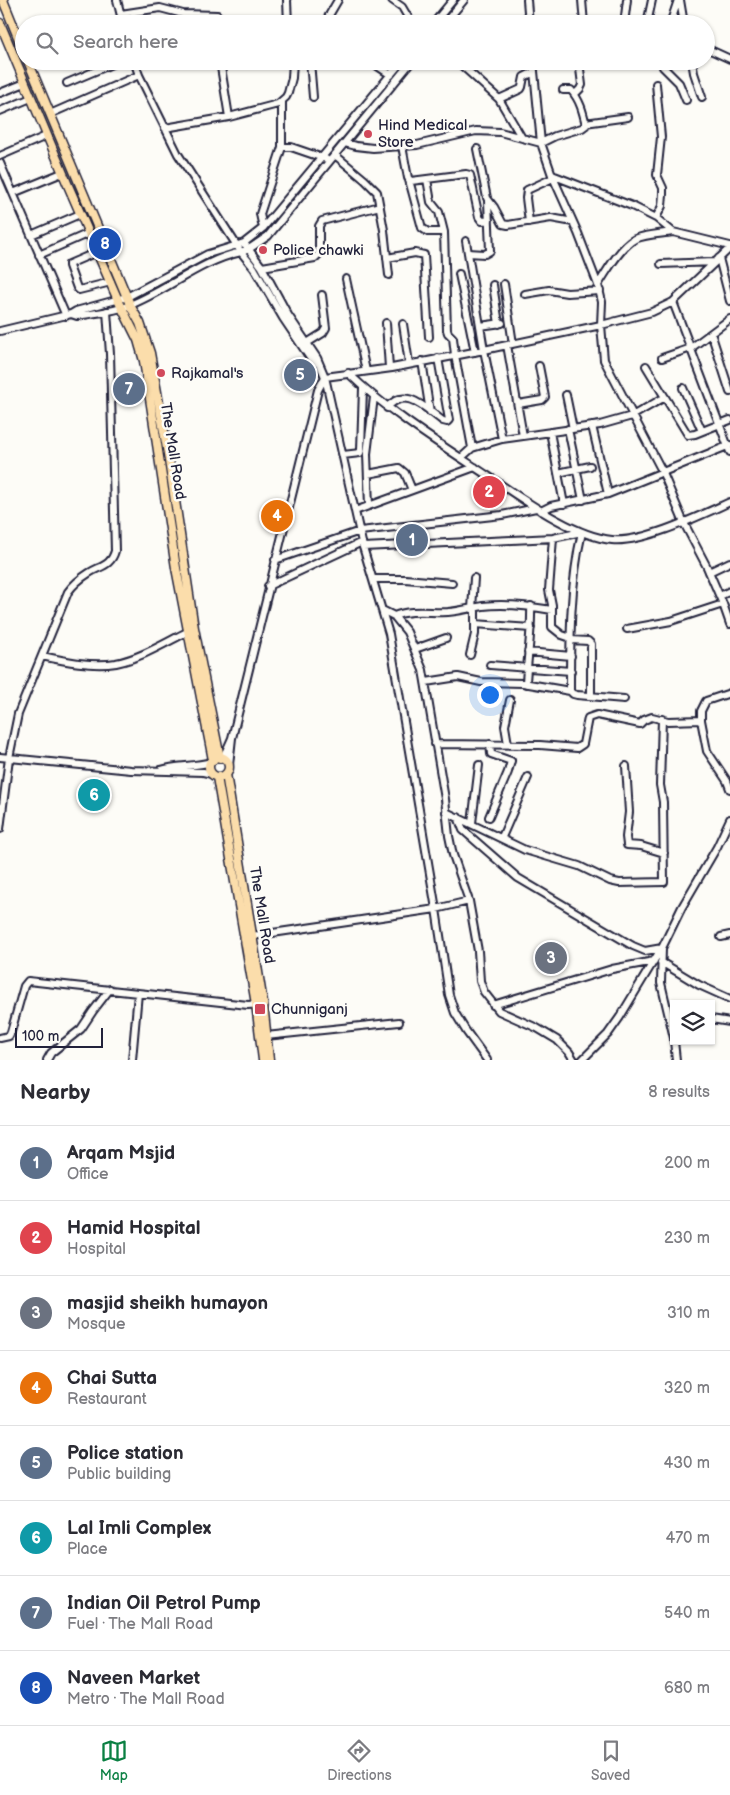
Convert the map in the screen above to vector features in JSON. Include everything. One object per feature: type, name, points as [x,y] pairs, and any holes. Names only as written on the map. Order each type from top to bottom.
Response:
[{"type":"main road","points":[[3,0],[15,30]]},
{"type":"main road","name":"The Mall Road","points":[[0,22],[15,59]]},
{"type":"main road","name":"The Mall Road","points":[[20,70],[46,136],[118,300],[127,304]]},
{"type":"main road","name":"The Mall Road","points":[[32,70],[127,304],[144,361],[155,404],[183,554],[190,635]]},
{"type":"main road","name":"The Mall Road","points":[[155,404],[174,555],[217,759],[210,768],[215,775],[266,1036],[269,1060]]},
{"type":"main road","points":[[174,555],[183,554]]},
{"type":"main road","points":[[215,775],[226,774],[229,765],[217,759]]},
{"type":"main road","name":"The Mall Road","points":[[226,774],[252,936],[259,1004],[262,1060]]},
{"type":"street","points":[[117,0],[121,14],[160,8],[184,14],[217,15]]},
{"type":"street","points":[[287,0],[288,15]]},
{"type":"street","points":[[329,15],[338,0]]},
{"type":"street","points":[[394,0],[402,7],[407,15]]},
{"type":"street","points":[[440,15],[453,0]]},
{"type":"street","points":[[452,15],[464,0]]},
{"type":"street","points":[[526,0],[528,15]]},
{"type":"street","points":[[582,0],[583,15]]},
{"type":"street","points":[[625,15],[627,0]]},
{"type":"street","points":[[649,15],[652,0]]},
{"type":"street","points":[[673,15],[679,0]]},
{"type":"street","points":[[679,0],[682,15]]},
{"type":"street","points":[[715,52],[730,59]]},
{"type":"street","points":[[67,83],[98,70]]},
{"type":"street","points":[[137,70],[178,154],[239,249],[254,268],[283,318],[312,361],[318,364]]},
{"type":"street","points":[[221,70],[229,117]]},
{"type":"street","points":[[165,128],[229,117],[282,101],[286,97],[292,70]]},
{"type":"street","points":[[311,70],[313,97]]},
{"type":"street","points":[[384,70],[391,75]]},
{"type":"street","points":[[239,249],[263,228],[395,70]]},
{"type":"street","points":[[68,315],[77,316],[107,311],[127,304],[208,254],[249,249],[268,236],[405,70]]},
{"type":"street","points":[[467,70],[499,100],[522,138]]},
{"type":"street","points":[[574,94],[582,85],[580,70]]},
{"type":"street","points":[[666,70],[678,80],[686,100]]},
{"type":"street","points":[[694,70],[702,97]]},
{"type":"street","points":[[499,100],[521,89],[524,77],[534,72],[541,143],[599,288],[602,302],[601,325],[604,360],[662,471],[684,523],[710,572],[730,624]]},
{"type":"street","points":[[50,114],[139,74]]},
{"type":"street","points":[[0,93],[25,83]]},
{"type":"street","points":[[656,84],[661,137],[657,175],[663,188],[662,206],[656,218]]},
{"type":"street","points":[[345,143],[373,148],[417,146],[476,131],[500,132],[541,143],[586,125],[581,105],[574,94],[571,90],[563,90]]},
{"type":"street","points":[[0,111],[31,98]]},
{"type":"street","points":[[263,228],[260,214],[282,147],[282,101]]},
{"type":"street","points":[[585,123],[628,117]]},
{"type":"street","points":[[0,156],[46,136]]},
{"type":"street","points":[[402,146],[422,228],[428,232],[444,232]]},
{"type":"street","points":[[282,147],[323,158],[333,158],[375,189],[380,206],[389,275]]},
{"type":"street","points":[[468,253],[485,254],[490,251],[488,201],[478,149]]},
{"type":"street","points":[[0,163],[30,235],[68,315]]},
{"type":"street","points":[[13,193],[62,173]]},
{"type":"street","points":[[409,180],[470,175],[479,217],[482,221],[489,220]]},
{"type":"street","points":[[529,222],[526,190],[553,176],[604,194],[656,218],[673,232],[730,247]]},
{"type":"street","points":[[427,179],[431,202],[440,216],[444,232],[447,330],[454,338],[455,355],[472,448]]},
{"type":"street","points":[[488,201],[494,207],[503,224],[508,225],[551,218],[573,222]]},
{"type":"street","points":[[262,267],[316,258],[319,254],[319,226],[322,221],[380,206]]},
{"type":"street","points":[[30,235],[80,214]]},
{"type":"street","points":[[599,288],[606,270],[630,242],[640,238],[673,232]]},
{"type":"street","points":[[39,255],[89,233]]},
{"type":"street","points":[[466,241],[484,350],[502,439]]},
{"type":"street","points":[[244,243],[262,267],[288,315],[317,358],[324,377],[343,454],[362,545],[390,634],[449,995],[455,1013],[488,1060]]},
{"type":"street","points":[[324,377],[389,368],[475,352],[652,312],[673,302],[730,247]]},
{"type":"street","points":[[97,252],[70,264],[69,266],[77,288],[79,290],[111,282]]},
{"type":"street","points":[[387,258],[415,253],[424,254],[429,337]]},
{"type":"street","points":[[661,264],[717,260]]},
{"type":"street","points":[[717,260],[730,301]]},
{"type":"street","points":[[459,274],[475,352]]},
{"type":"street","points":[[346,279],[366,371]]},
{"type":"street","points":[[504,284],[510,323],[510,345],[524,436]]},
{"type":"street","points":[[493,285],[499,324]]},
{"type":"street","points":[[525,294],[549,290],[567,293],[599,288]]},
{"type":"street","points":[[307,343],[323,333],[326,328],[322,295]]},
{"type":"street","points":[[0,331],[68,315],[76,311],[118,300]]},
{"type":"street","points":[[275,560],[360,531],[538,509],[608,494],[662,471],[729,447],[673,302]]},
{"type":"street","points":[[0,829],[9,758],[21,707],[42,656],[71,588],[89,573],[106,566],[111,561],[115,552],[110,354],[107,311]]},
{"type":"street","points":[[662,358],[690,348],[730,319]]},
{"type":"street","points":[[386,323],[389,368]]},
{"type":"street","points":[[480,326],[510,323]]},
{"type":"street","points":[[403,324],[409,363]]},
{"type":"street","points":[[711,333],[730,392]]},
{"type":"street","points":[[387,408],[392,401],[401,397],[414,401],[447,422],[449,420],[438,358]]},
{"type":"street","points":[[422,361],[430,412]]},
{"type":"street","points":[[518,404],[542,400],[546,397],[539,366]]},
{"type":"street","points":[[646,366],[688,435],[730,420]]},
{"type":"street","points":[[348,373],[387,408],[538,509],[582,532],[610,540],[639,537],[684,523],[730,502]]},
{"type":"street","points":[[229,765],[232,738],[268,586],[318,390],[324,377]]},
{"type":"street","points":[[343,454],[360,453],[361,450],[363,388]]},
{"type":"street","points":[[683,388],[702,431]]},
{"type":"street","points":[[566,395],[576,469],[583,500]]},
{"type":"street","points":[[369,506],[367,454],[374,397]]},
{"type":"street","points":[[461,458],[472,448],[502,439],[592,426],[632,416],[664,397]]},
{"type":"street","points":[[592,426],[608,494]]},
{"type":"street","points":[[550,432],[564,504]]},
{"type":"street","points":[[558,473],[590,466]]},
{"type":"street","points":[[355,511],[475,467]]},
{"type":"street","points":[[368,474],[399,468],[405,473],[412,490]]},
{"type":"street","points":[[268,586],[362,545],[553,538],[582,532]]},
{"type":"street","points":[[570,691],[576,557],[582,532]]},
{"type":"street","points":[[553,538],[549,590],[552,602],[553,629],[571,639],[588,641],[591,644],[591,696]]},
{"type":"street","points":[[710,572],[730,562]]},
{"type":"street","points":[[470,655],[476,624],[473,608],[474,578]]},
{"type":"street","points":[[372,579],[405,579],[452,583]]},
{"type":"street","points":[[720,596],[730,591]]},
{"type":"street","points":[[627,629],[670,621],[723,604]]},
{"type":"street","points":[[394,616],[404,612],[445,612],[496,606],[532,606],[552,610]]},
{"type":"street","points":[[526,684],[532,628],[532,606]]},
{"type":"street","points":[[382,610],[394,616],[407,632],[426,682],[453,855],[469,901],[478,951],[480,981],[484,992],[500,1011],[537,1028],[557,1040],[574,1060]]},
{"type":"street","points":[[476,624],[532,628]]},
{"type":"street","points":[[42,656],[68,662],[117,663],[190,635]]},
{"type":"street","points":[[415,649],[446,638]]},
{"type":"street","points":[[528,652],[571,656]]},
{"type":"street","points":[[490,666],[571,671]]},
{"type":"street","points":[[426,682],[458,677],[481,682],[526,684],[570,691],[573,694],[624,698]]},
{"type":"street","points":[[730,692],[706,700],[701,711],[701,722],[707,751],[727,781],[730,789]]},
{"type":"street","points":[[508,744],[505,726],[510,700]]},
{"type":"street","points":[[435,744],[508,744],[577,748],[583,744],[588,718],[597,715],[640,724],[652,717],[668,721],[701,720],[701,722]]},
{"type":"street","points":[[446,812],[525,850],[579,866],[619,883],[664,882],[663,802],[660,785],[662,718]]},
{"type":"street","points":[[160,770],[171,767],[194,766],[217,759],[232,738]]},
{"type":"street","points":[[489,817],[511,761],[491,754],[490,744]]},
{"type":"street","points":[[0,757],[131,770],[160,770],[215,775]]},
{"type":"street","points":[[472,823],[479,765]]},
{"type":"street","points":[[626,766],[629,812],[627,845],[641,846],[664,853]]},
{"type":"street","points":[[502,838],[528,777]]},
{"type":"street","points":[[458,817],[463,830],[518,878],[633,946],[645,951],[662,948]]},
{"type":"street","points":[[582,1060],[608,1034],[658,961],[662,948],[682,907],[717,847],[730,819]]},
{"type":"street","points":[[252,936],[436,909],[469,901]]},
{"type":"street","points":[[721,937],[730,935]]},
{"type":"street","points":[[493,1005],[612,969],[658,961],[699,985],[730,999]]},
{"type":"street","points":[[658,961],[662,990],[670,1012]]},
{"type":"street","points":[[0,1038],[9,1036],[11,1032],[24,986],[28,982],[259,1004]]},
{"type":"street","points":[[47,1060],[51,1053],[82,1029],[93,1011],[110,990]]},
{"type":"street","points":[[132,1060],[138,992]]},
{"type":"street","points":[[715,1020],[730,1022]]},
{"type":"street","points":[[266,1036],[398,1022]]},
{"type":"street","points":[[674,1045],[676,1060]]},
{"type":"place","name":"Hind Medical Store","points":[[368,134]]},
{"type":"place","name":"Naveen Market","points":[[105,244]]},
{"type":"place","name":"Police chawki","points":[[263,250]]},
{"type":"place","name":"Rajkamal's","points":[[161,373]]},
{"type":"place","name":"Police station","points":[[300,375]]},
{"type":"place","name":"Indian Oil Petrol Pump","points":[[129,389]]},
{"type":"place","name":"Hamid Hospital","points":[[489,492]]},
{"type":"place","name":"Chai Sutta","points":[[277,516]]},
{"type":"place","name":"Arqam Msjid","points":[[412,540]]},
{"type":"place","name":"Lal Imli Complex","points":[[94,795]]},
{"type":"place","name":"masjid sheikh humayon","points":[[551,958]]},
{"type":"place","name":"Chunniganj","points":[[260,1009]]}]
